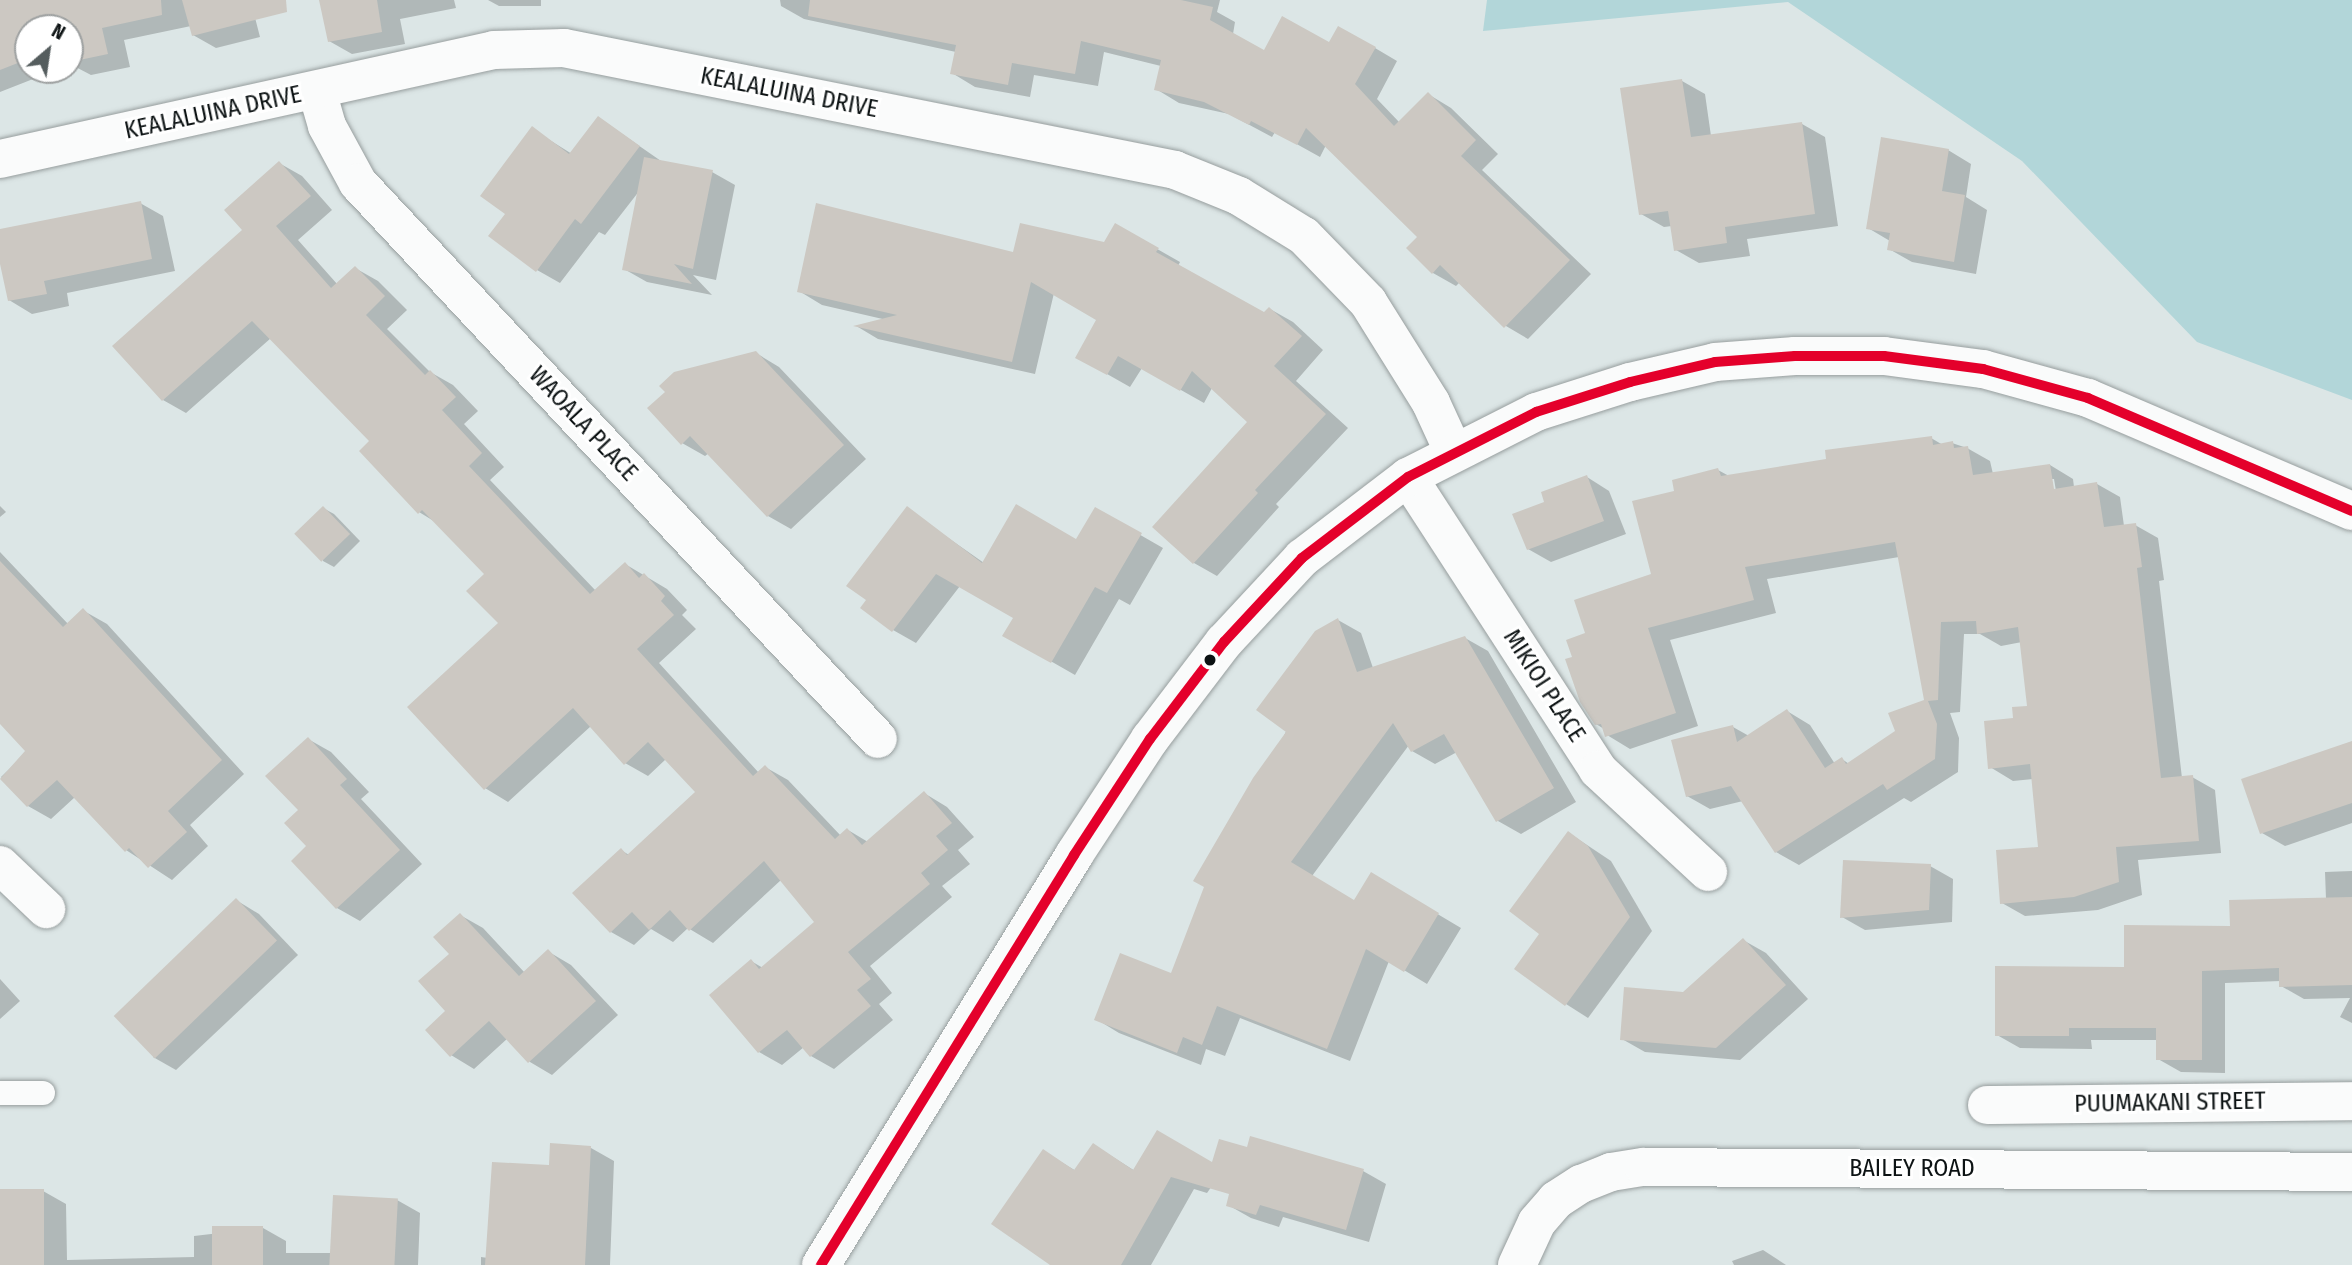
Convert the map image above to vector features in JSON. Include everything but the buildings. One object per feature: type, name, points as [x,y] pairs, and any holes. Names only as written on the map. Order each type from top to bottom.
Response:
[{"type":"street","name":"KEALALUINA DRIVE","points":[[0,159],[494,50],[564,48],[1175,170],[1240,196],[1304,236],[1368,302],[1431,403],[1454,453]]},
{"type":"street","name":"WAOALA PLACE","points":[[317,91],[327,126],[358,183],[878,738]]},
{"type":"street","points":[[821,1265],[876,1172],[1150,738],[1224,642],[1302,558],[1408,477],[1536,412],[1630,382],[1715,362],[1795,356],[1884,356],[1983,369],[2088,398],[2352,511]]},
{"type":"street","name":"MIKIOI PLACE","points":[[1408,477],[1598,770],[1708,872]]},
{"type":"street","points":[[0,865],[46,909]]},
{"type":"street","name":"PUUMAKANI STREET","points":[[1987,1105],[2352,1101]]},
{"type":"street","name":"BAILEY ROAD","points":[[1517,1265],[1537,1222],[1556,1200],[1581,1184],[1611,1172],[1644,1167],[2352,1172]]},
{"type":"lane","points":[[0,1093],[43,1093]]},
{"type":"shaded area","points":[[1487,0],[2352,0],[2352,400],[2197,342],[2022,161],[1788,2],[1483,31]]},
{"type":"transit line","points":[[821,1265],[1074,855],[1150,739],[1224,642],[1302,558],[1408,477],[1536,412],[1630,382],[1715,362],[1795,356],[1884,356],[1983,369],[2088,398],[2352,511]]}]
